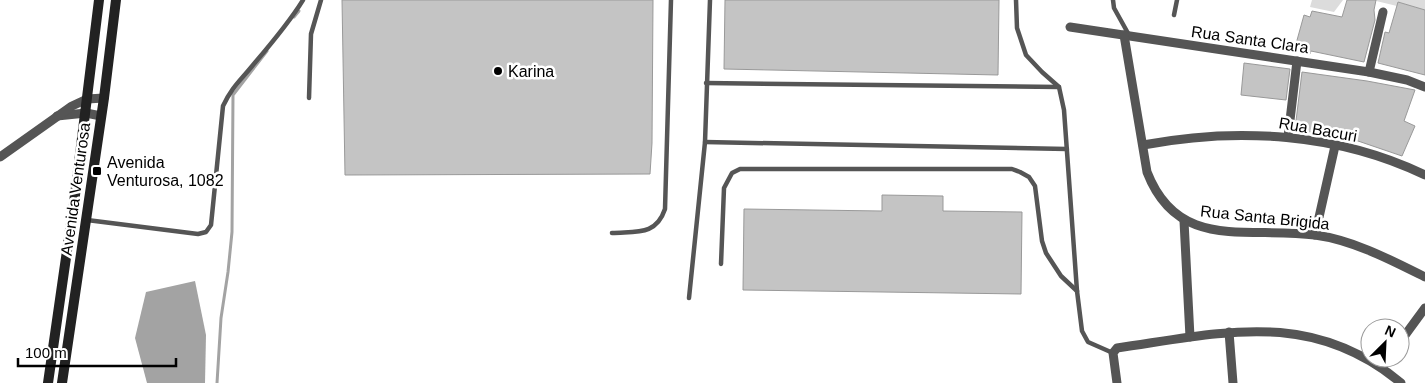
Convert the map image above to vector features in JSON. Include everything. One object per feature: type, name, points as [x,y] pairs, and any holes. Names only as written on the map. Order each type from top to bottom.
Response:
[{"type":"street","name":"Avenida Venturosa","points":[[48,383],[86,114],[99,0]]},
{"type":"street","name":"Avenida Venturosa","points":[[62,383],[104,98],[116,0]]},
{"type":"street","points":[[1369,72],[1383,12]]},
{"type":"street","name":"Rua Santa Clara","points":[[1070,27],[1369,72],[1407,80],[1425,87]]},
{"type":"street","points":[[1127,36],[1147,172],[1152,184],[1167,204],[1184,220],[1190,338]]},
{"type":"street","points":[[1288,136],[1298,61]]},
{"type":"street","points":[[0,157],[55,117],[87,99],[104,98]]},
{"type":"street","points":[[55,117],[86,114],[101,116]]},
{"type":"street","name":"Rua Bacuri","points":[[1143,145],[1170,140],[1221,135],[1288,136],[1382,158],[1425,175]]},
{"type":"street","points":[[1315,235],[1335,146]]},
{"type":"street","name":"Rua Santa Brigida","points":[[1184,220],[1194,225],[1217,230],[1315,235],[1340,241],[1373,253],[1425,277]]},
{"type":"street","points":[[1410,328],[1425,308]]},
{"type":"street","points":[[1117,383],[1113,354],[1117,348],[1229,332],[1248,330],[1272,331],[1313,338],[1342,347],[1360,356]]},
{"type":"street","points":[[1229,332],[1233,383]]},
{"type":"street","points":[[1383,368],[1401,383]]},
{"type":"lane","points":[[86,220],[198,234],[206,232],[211,225],[223,106],[230,91],[296,12],[303,0]]},
{"type":"lane","points":[[309,98],[311,34],[321,0]]},
{"type":"lane","points":[[612,233],[650,230],[658,224],[665,209],[671,0]]},
{"type":"lane","points":[[689,298],[705,142],[710,0]]},
{"type":"lane","points":[[1016,0],[1017,28],[1026,55],[1060,87],[1064,110],[1077,292],[1082,331],[1088,342],[1113,354]]},
{"type":"lane","points":[[1113,0],[1114,8],[1127,36]]},
{"type":"lane","points":[[1174,15],[1177,0]]},
{"type":"lane","points":[[706,83],[1060,87]]},
{"type":"lane","points":[[705,142],[1067,149]]},
{"type":"lane","points":[[721,264],[724,188],[732,173],[740,169],[1012,170],[1020,172],[1035,186],[1042,241],[1046,253],[1061,276],[1077,292]]},
{"type":"shaded area","points":[[1312,0],[1343,0],[1334,12],[1310,7]]},
{"type":"shaded area","points":[[1372,0],[1425,0],[1425,10],[1398,2],[1397,6]]},
{"type":"shaded area","points":[[195,281],[206,335],[205,383],[147,383],[135,338],[146,292]]},
{"type":"building","name":"Karina","points":[[342,0],[653,0],[650,174],[345,175]]},
{"type":"building","points":[[725,0],[999,0],[998,75],[724,69]]},
{"type":"building","points":[[1347,0],[1376,0],[1375,20],[1364,62],[1311,51],[1310,54],[1294,51],[1304,15],[1310,17],[1312,11],[1342,17]]},
{"type":"building","points":[[1398,2],[1425,10],[1425,75],[1378,63],[1385,32],[1389,33]]},
{"type":"building","points":[[1244,63],[1290,69],[1286,100],[1241,95]]},
{"type":"building","points":[[1302,72],[1415,90],[1404,121],[1415,126],[1402,156],[1358,141],[1295,129]]},
{"type":"building","points":[[882,195],[943,196],[943,211],[1022,212],[1021,294],[743,290],[744,209],[882,211]]},
{"type":"waterway","points":[[294,17],[299,11]]},
{"type":"waterway","points":[[217,383],[221,318],[232,232],[233,95],[267,51]]},
{"type":"place","name":"Karina","points":[[498,71]]},
{"type":"place","name":"Avenida Venturosa, 1082","points":[[97,171]]}]
